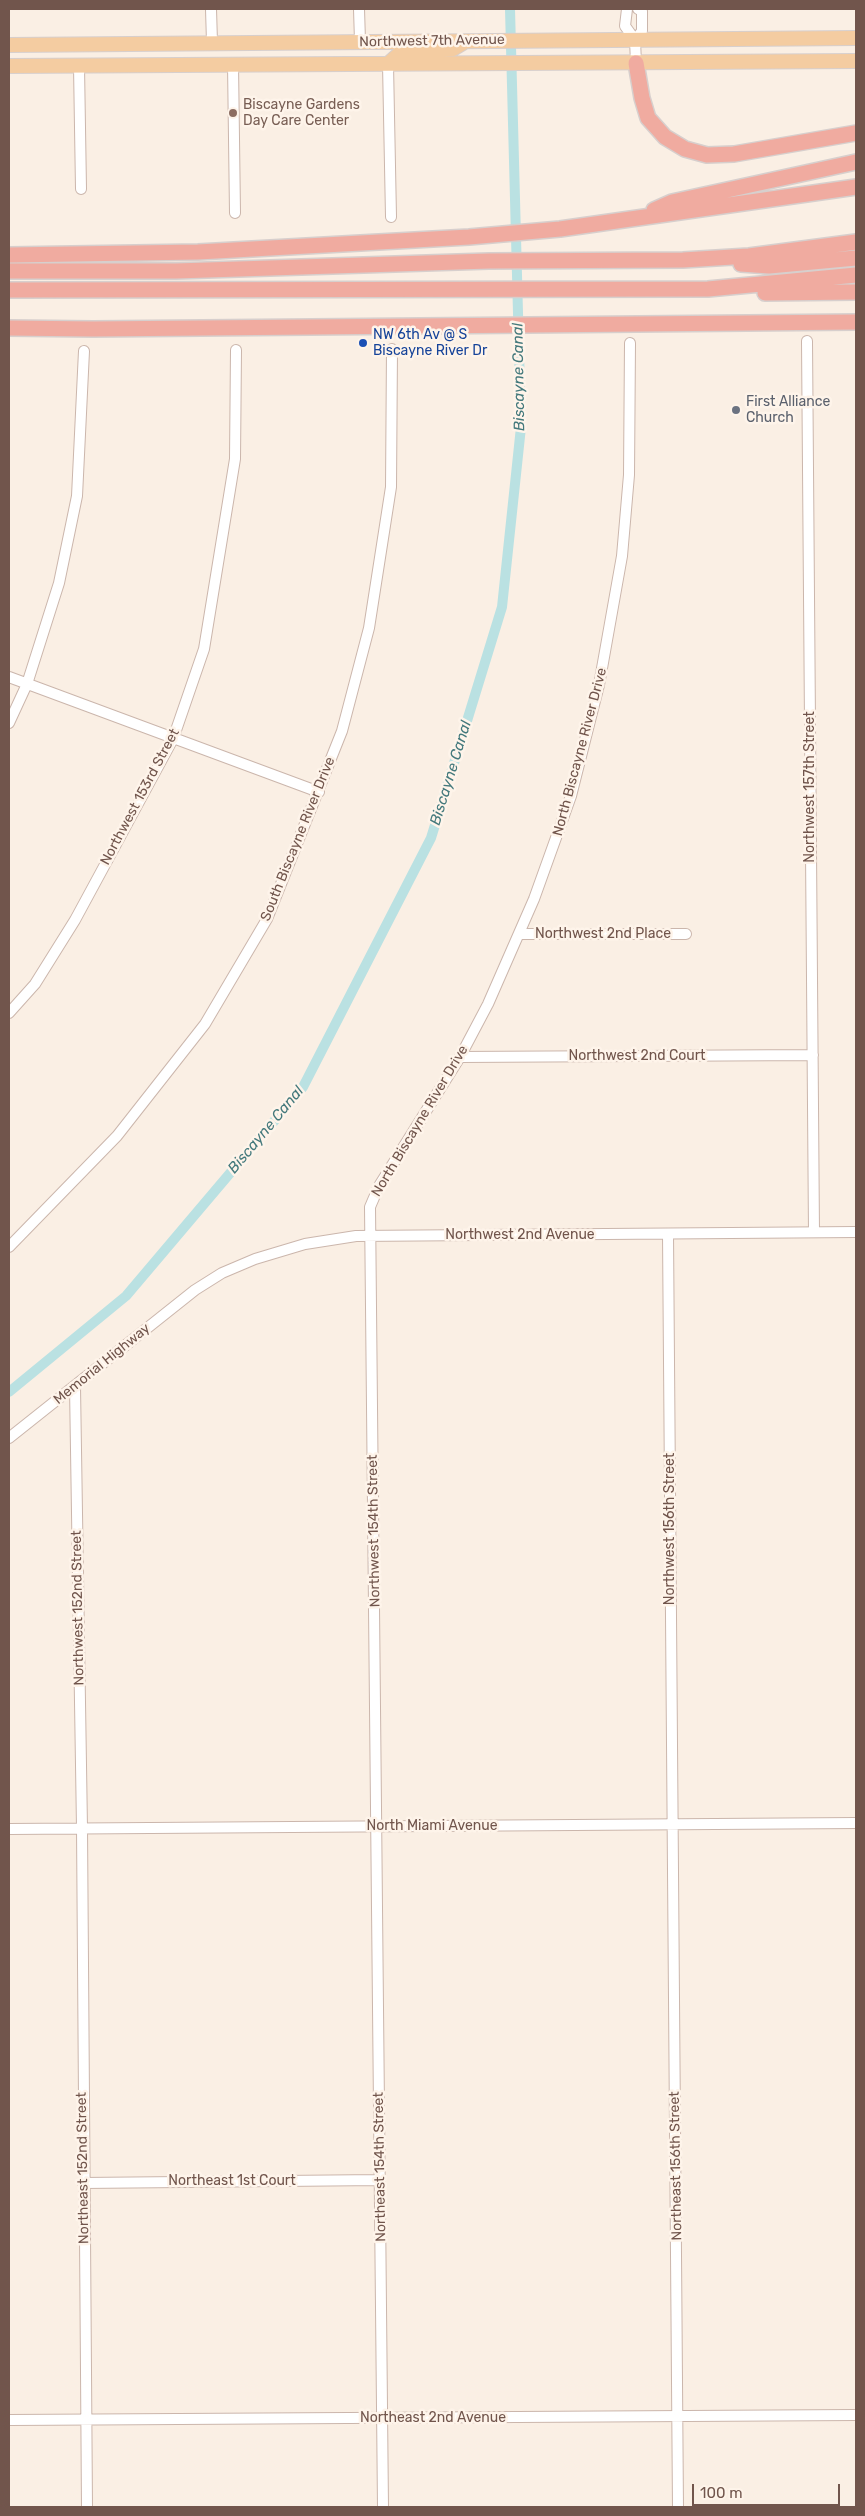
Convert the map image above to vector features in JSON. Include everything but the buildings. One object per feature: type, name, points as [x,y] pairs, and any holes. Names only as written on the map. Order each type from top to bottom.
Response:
[{"type":"highway","points":[[636,63],[642,98],[648,118],[664,137],[685,149],[707,155],[734,154],[856,133]]},
{"type":"highway","points":[[642,216],[672,202],[856,162]]},
{"type":"highway","points":[[9,255],[207,252],[469,237],[560,229],[856,187]]},
{"type":"highway","points":[[9,270],[176,271],[488,261],[683,260],[749,256],[856,242]]},
{"type":"highway","points":[[683,260],[769,266],[856,258]]},
{"type":"highway","points":[[788,282],[856,270]]},
{"type":"highway","points":[[9,294],[708,289],[856,275]]},
{"type":"highway","points":[[9,290],[489,292]]},
{"type":"highway","points":[[542,291],[703,295],[856,292]]},
{"type":"highway","points":[[623,323],[641,318],[747,317],[856,311]]},
{"type":"highway","points":[[9,328],[93,329],[856,322]]},
{"type":"main road","name":"Northwest 7th Avenue","points":[[9,45],[856,38]]},
{"type":"main road","points":[[388,64],[398,55],[406,52],[454,49],[461,47],[465,40]]},
{"type":"main road","points":[[299,64],[302,58],[345,54],[360,41]]},
{"type":"main road","points":[[123,65],[141,58],[193,57],[212,42]]},
{"type":"main road","name":"Northwest 7th Avenue","points":[[9,66],[856,61]]},
{"type":"street","points":[[211,9],[212,42]]},
{"type":"street","points":[[359,9],[360,41]]},
{"type":"street","points":[[627,9],[625,26],[635,40],[636,63]]},
{"type":"street","points":[[635,40],[642,31],[642,11],[638,9]]},
{"type":"street","points":[[233,64],[234,212]]},
{"type":"street","points":[[388,64],[391,216]]},
{"type":"street","points":[[79,66],[81,189]]},
{"type":"street","name":"Northwest 157th Street","points":[[807,341],[814,1232]]},
{"type":"street","name":"North Biscayne River Drive","points":[[370,1236],[370,1207],[376,1192],[460,1057],[492,997],[520,934],[551,856],[571,796],[599,685],[608,640],[626,517],[630,343]]},
{"type":"street","name":"South Biscayne River Drive","points":[[9,1247],[13,1239],[116,1136],[204,1024],[267,919],[342,731],[369,628],[391,487],[392,348]]},
{"type":"street","name":"Northwest 153rd Street","points":[[9,1013],[35,984],[75,920],[173,739],[204,649],[234,468],[236,350]]},
{"type":"street","points":[[9,723],[28,684],[59,583],[77,496],[84,351]]},
{"type":"street","points":[[9,677],[319,792]]},
{"type":"street","name":"Northwest 2nd Place","points":[[520,934],[686,934]]},
{"type":"street","name":"Northwest 2nd Court","points":[[460,1057],[813,1055]]},
{"type":"street","name":"Northwest 2nd Avenue","points":[[195,1290],[222,1273],[265,1255],[319,1241],[370,1236],[856,1232]]},
{"type":"street","name":"Northwest 156th Street","points":[[668,1234],[673,1824]]},
{"type":"street","name":"Northwest 154th Street","points":[[370,1236],[377,1826]]},
{"type":"street","name":"Memorial Highway","points":[[9,1438],[76,1387],[195,1290]]},
{"type":"street","name":"Northwest 152nd Street","points":[[76,1387],[82,1828]]},
{"type":"street","name":"North Miami Avenue","points":[[9,1829],[856,1823]]},
{"type":"street","name":"Northeast 156th Street","points":[[673,1824],[679,2416],[678,2507]]},
{"type":"street","name":"Northeast 154th Street","points":[[377,1826],[383,2418],[382,2507]]},
{"type":"street","name":"Northeast 152nd Street","points":[[82,1828],[83,2183],[87,2507]]},
{"type":"street","name":"Northeast 1st Court","points":[[83,2183],[380,2180]]},
{"type":"street","name":"Northeast 2nd Avenue","points":[[9,2420],[856,2415]]},
{"type":"waterway","name":"Biscayne Canal","points":[[9,1392],[126,1296],[303,1087],[431,838],[502,607],[521,427],[510,9]]},
{"type":"place","name":"Biscayne Gardens Day Care Center","points":[[233,113]]},
{"type":"place","name":"NW 6th Av @ S Biscayne River Dr","points":[[363,343]]},
{"type":"place","name":"First Alliance Church","points":[[736,410]]}]
